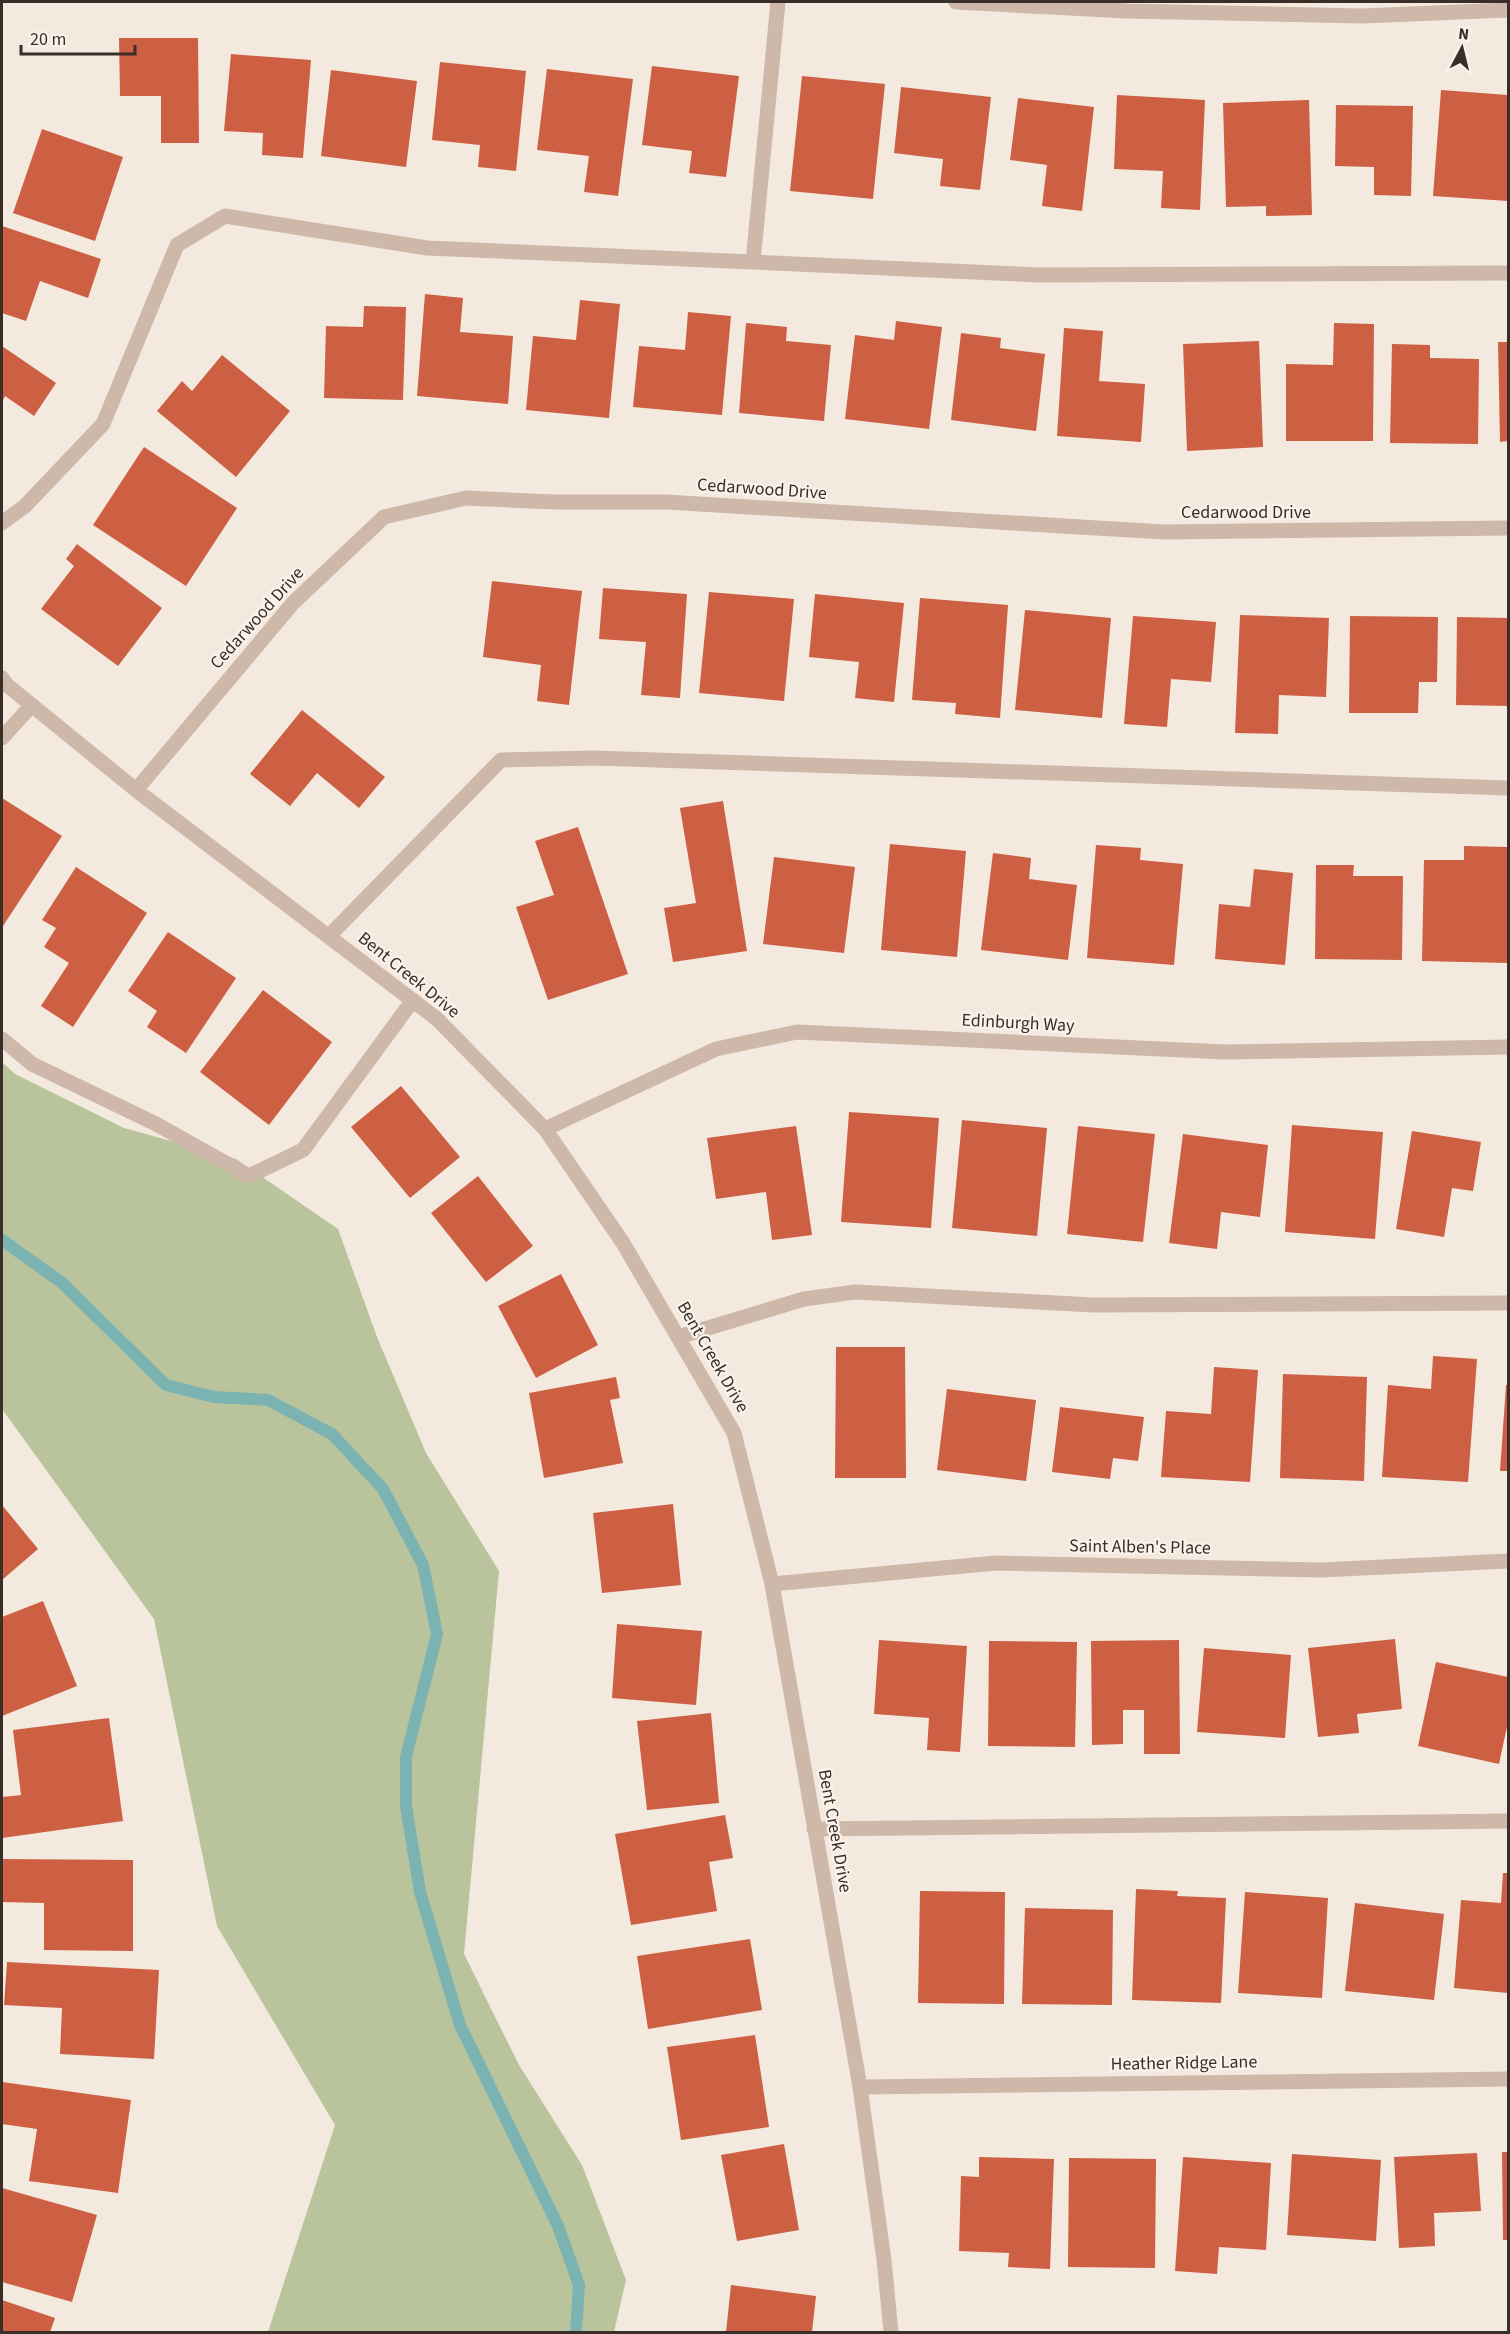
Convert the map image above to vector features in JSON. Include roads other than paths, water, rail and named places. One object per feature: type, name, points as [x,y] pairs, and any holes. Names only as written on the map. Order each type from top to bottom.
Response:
[{"type":"street","points":[[753,262],[778,2]]},
{"type":"street","points":[[957,2],[1127,11],[1350,16],[1509,10]]},
{"type":"street","points":[[2,523],[25,506],[102,424],[177,244],[225,216],[427,248],[1038,274],[1509,273]]},
{"type":"street","name":"Cedarwood Drive","points":[[136,790],[293,603],[384,517],[466,498],[555,502],[666,502],[1163,532],[1509,528]]},
{"type":"street","name":"Bent Creek Drive","points":[[2,678],[7,686],[136,790],[437,1019],[545,1130],[623,1243],[734,1433],[771,1584],[860,2087],[884,2260],[891,2332]]},
{"type":"street","points":[[2,738],[32,705]]},
{"type":"street","points":[[329,936],[501,760],[594,758],[1509,788]]},
{"type":"street","points":[[2,1039],[32,1064],[156,1124],[249,1176],[303,1150],[413,1000]]},
{"type":"street","name":"Edinburgh Way","points":[[545,1130],[716,1049],[796,1032],[1225,1052],[1509,1047]]},
{"type":"street","points":[[678,1337],[804,1299],[855,1292],[1093,1305],[1509,1303]]},
{"type":"street","name":"Saint Alben's Place","points":[[771,1584],[996,1563],[1321,1570],[1509,1561]]},
{"type":"street","points":[[814,1829],[1509,1821]]},
{"type":"street","name":"Heather Ridge Lane","points":[[860,2087],[1509,2079]]},
{"type":"waterway","points":[[2,1240],[61,1282],[166,1385],[214,1397],[268,1400],[332,1434],[383,1489],[423,1565],[437,1634],[406,1757],[406,1806],[420,1892],[460,2025],[558,2226],[579,2285],[576,2332]]}]
